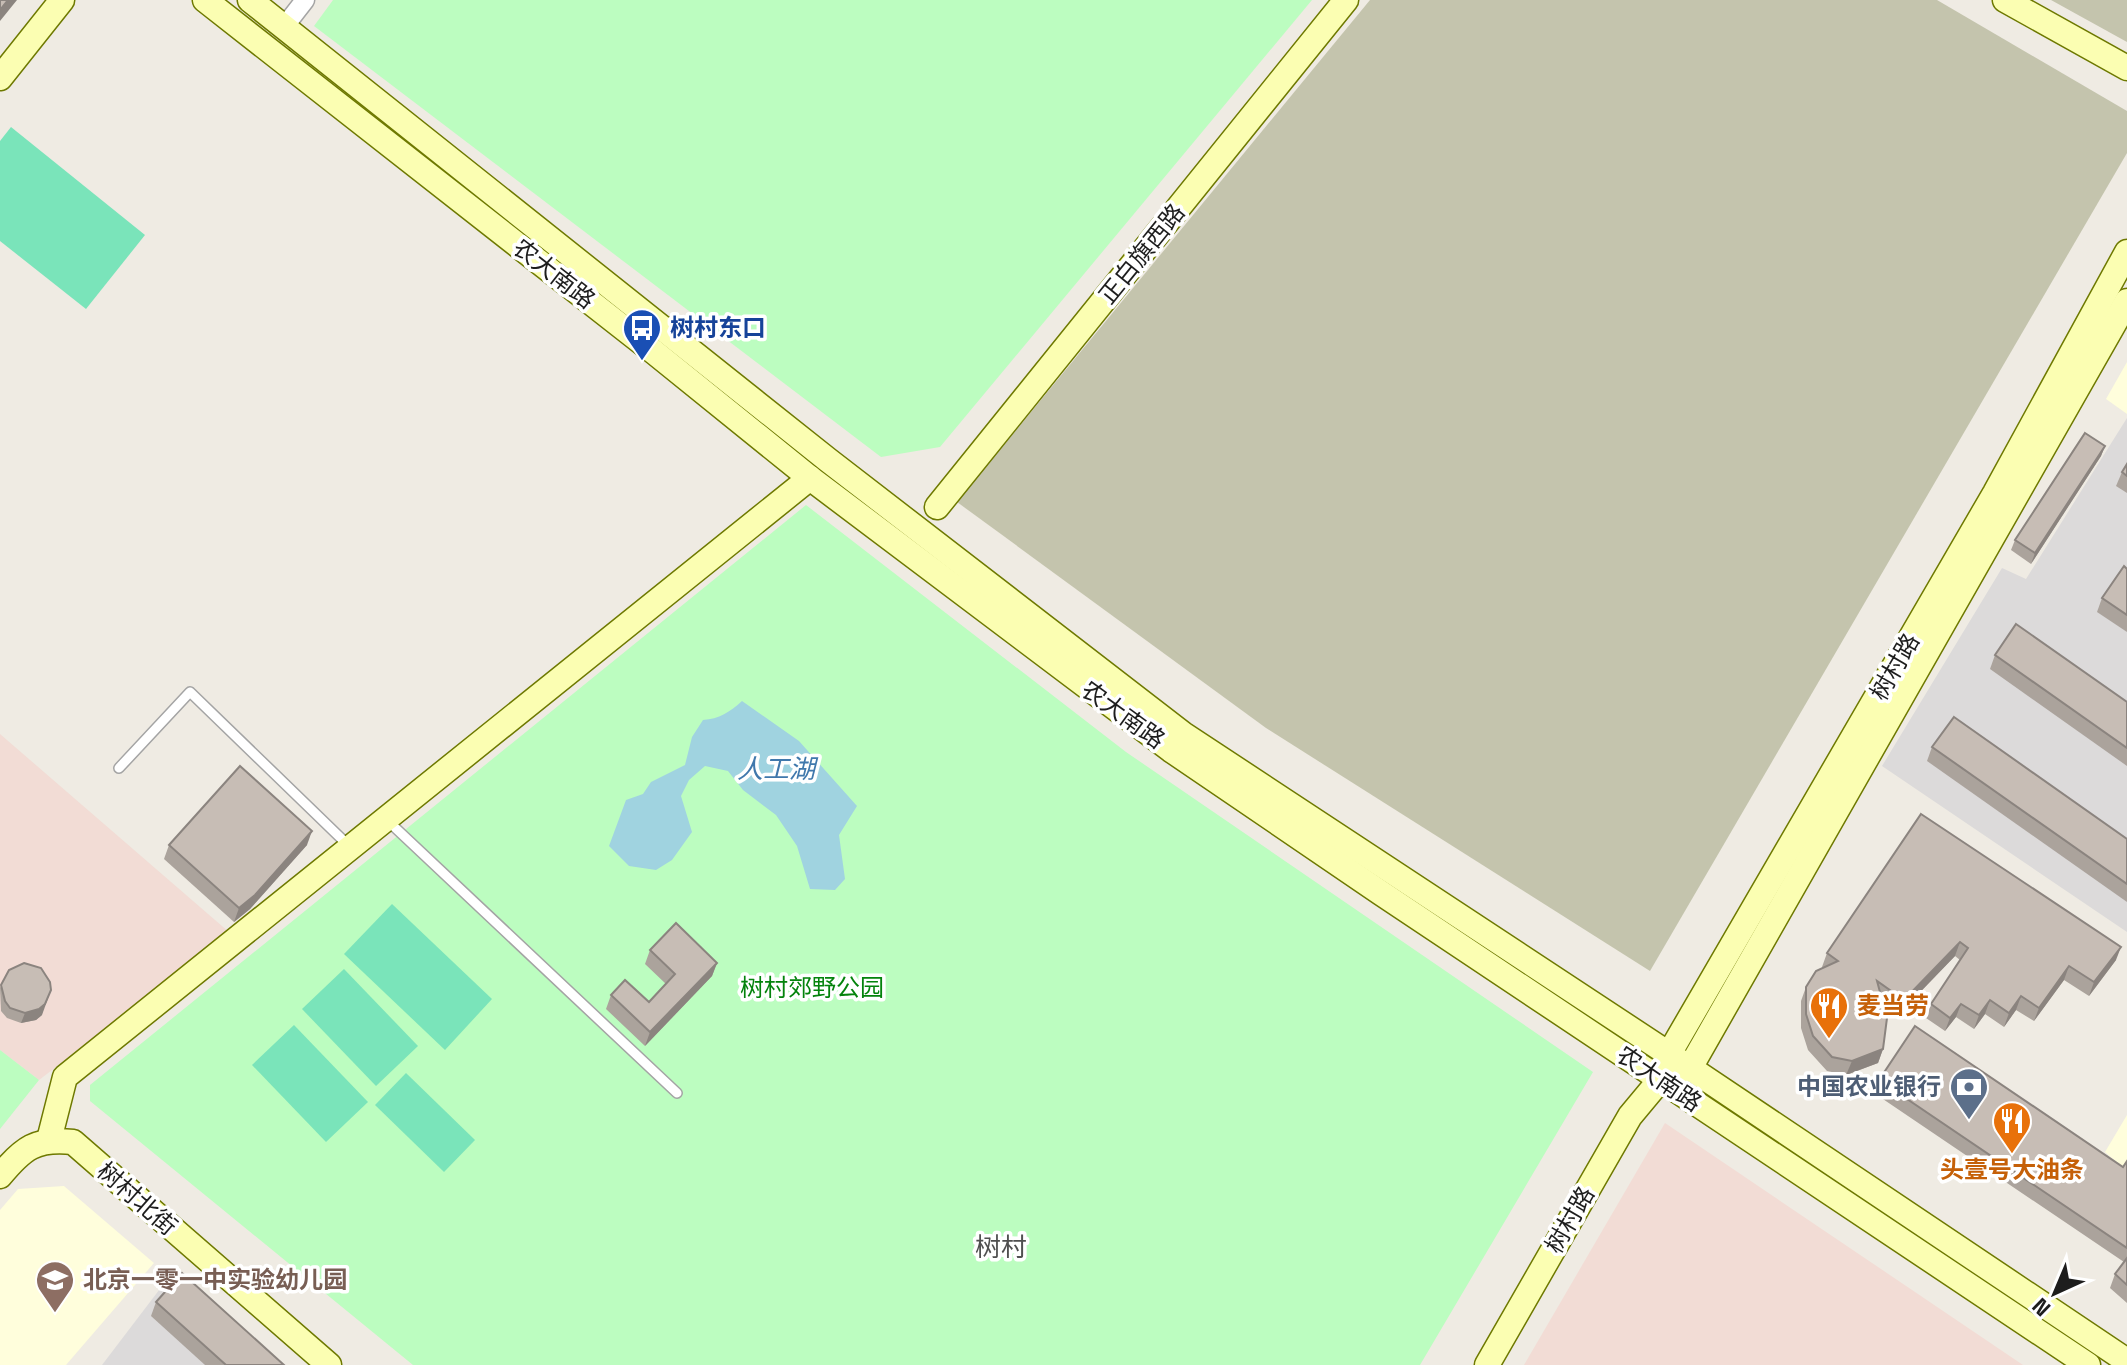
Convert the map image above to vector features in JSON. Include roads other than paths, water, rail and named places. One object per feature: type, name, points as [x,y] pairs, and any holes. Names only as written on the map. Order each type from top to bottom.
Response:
[{"type":"main road","points":[[0,52],[42,0]]},
{"type":"main road","points":[[0,78],[62,0]]},
{"type":"main road","name":"农大南路","points":[[205,0],[810,478],[1171,750],[2075,1361]]},
{"type":"main road","name":"农大南路","points":[[250,0],[828,460],[1183,734],[2127,1361]]},
{"type":"main road","name":"正白旗西路","points":[[937,507],[1346,0]]},
{"type":"main road","points":[[2005,0],[2127,68]]},
{"type":"main road","name":"树村路","points":[[1487,1365],[1630,1116],[1660,1080],[1669,1054],[1995,493],[2127,252]]},
{"type":"main road","name":"树村路","points":[[1660,1080],[1690,1068],[2127,301]]},
{"type":"main road","points":[[0,1176],[20,1152],[49,1140],[65,1077],[810,478]]},
{"type":"main road","name":"树村北街","points":[[49,1140],[73,1142],[329,1365]]},
{"type":"street","points":[[284,27],[305,0]]},
{"type":"lane","points":[[119,768],[190,692],[351,848]]},
{"type":"lane","points":[[387,820],[677,1093]]},
{"type":"water","name":"人工湖","points":[[742,701],[799,741],[857,806],[839,835],[845,879],[835,890],[810,889],[797,846],[776,815],[743,790],[728,771],[705,766],[689,780],[681,796],[692,832],[672,860],[656,870],[629,866],[609,846],[626,800],[643,794],[651,782],[685,765],[692,737],[703,720],[724,714]]},
{"type":"place","name":"树村东口","points":[[642,362]]},
{"type":"place","name":"麦当劳","points":[[1829,1040]]},
{"type":"place","name":"中国农业银行","points":[[1969,1121]]},
{"type":"place","name":"头壹号大油条","points":[[2012,1155]]},
{"type":"place","name":"北京一零一中实验幼儿园","points":[[55,1314]]},
{"type":"district","name":"树村","points":[[1001,1247]]},
{"type":"park label","name":"树村郊野公园","points":[[812,988]]}]
